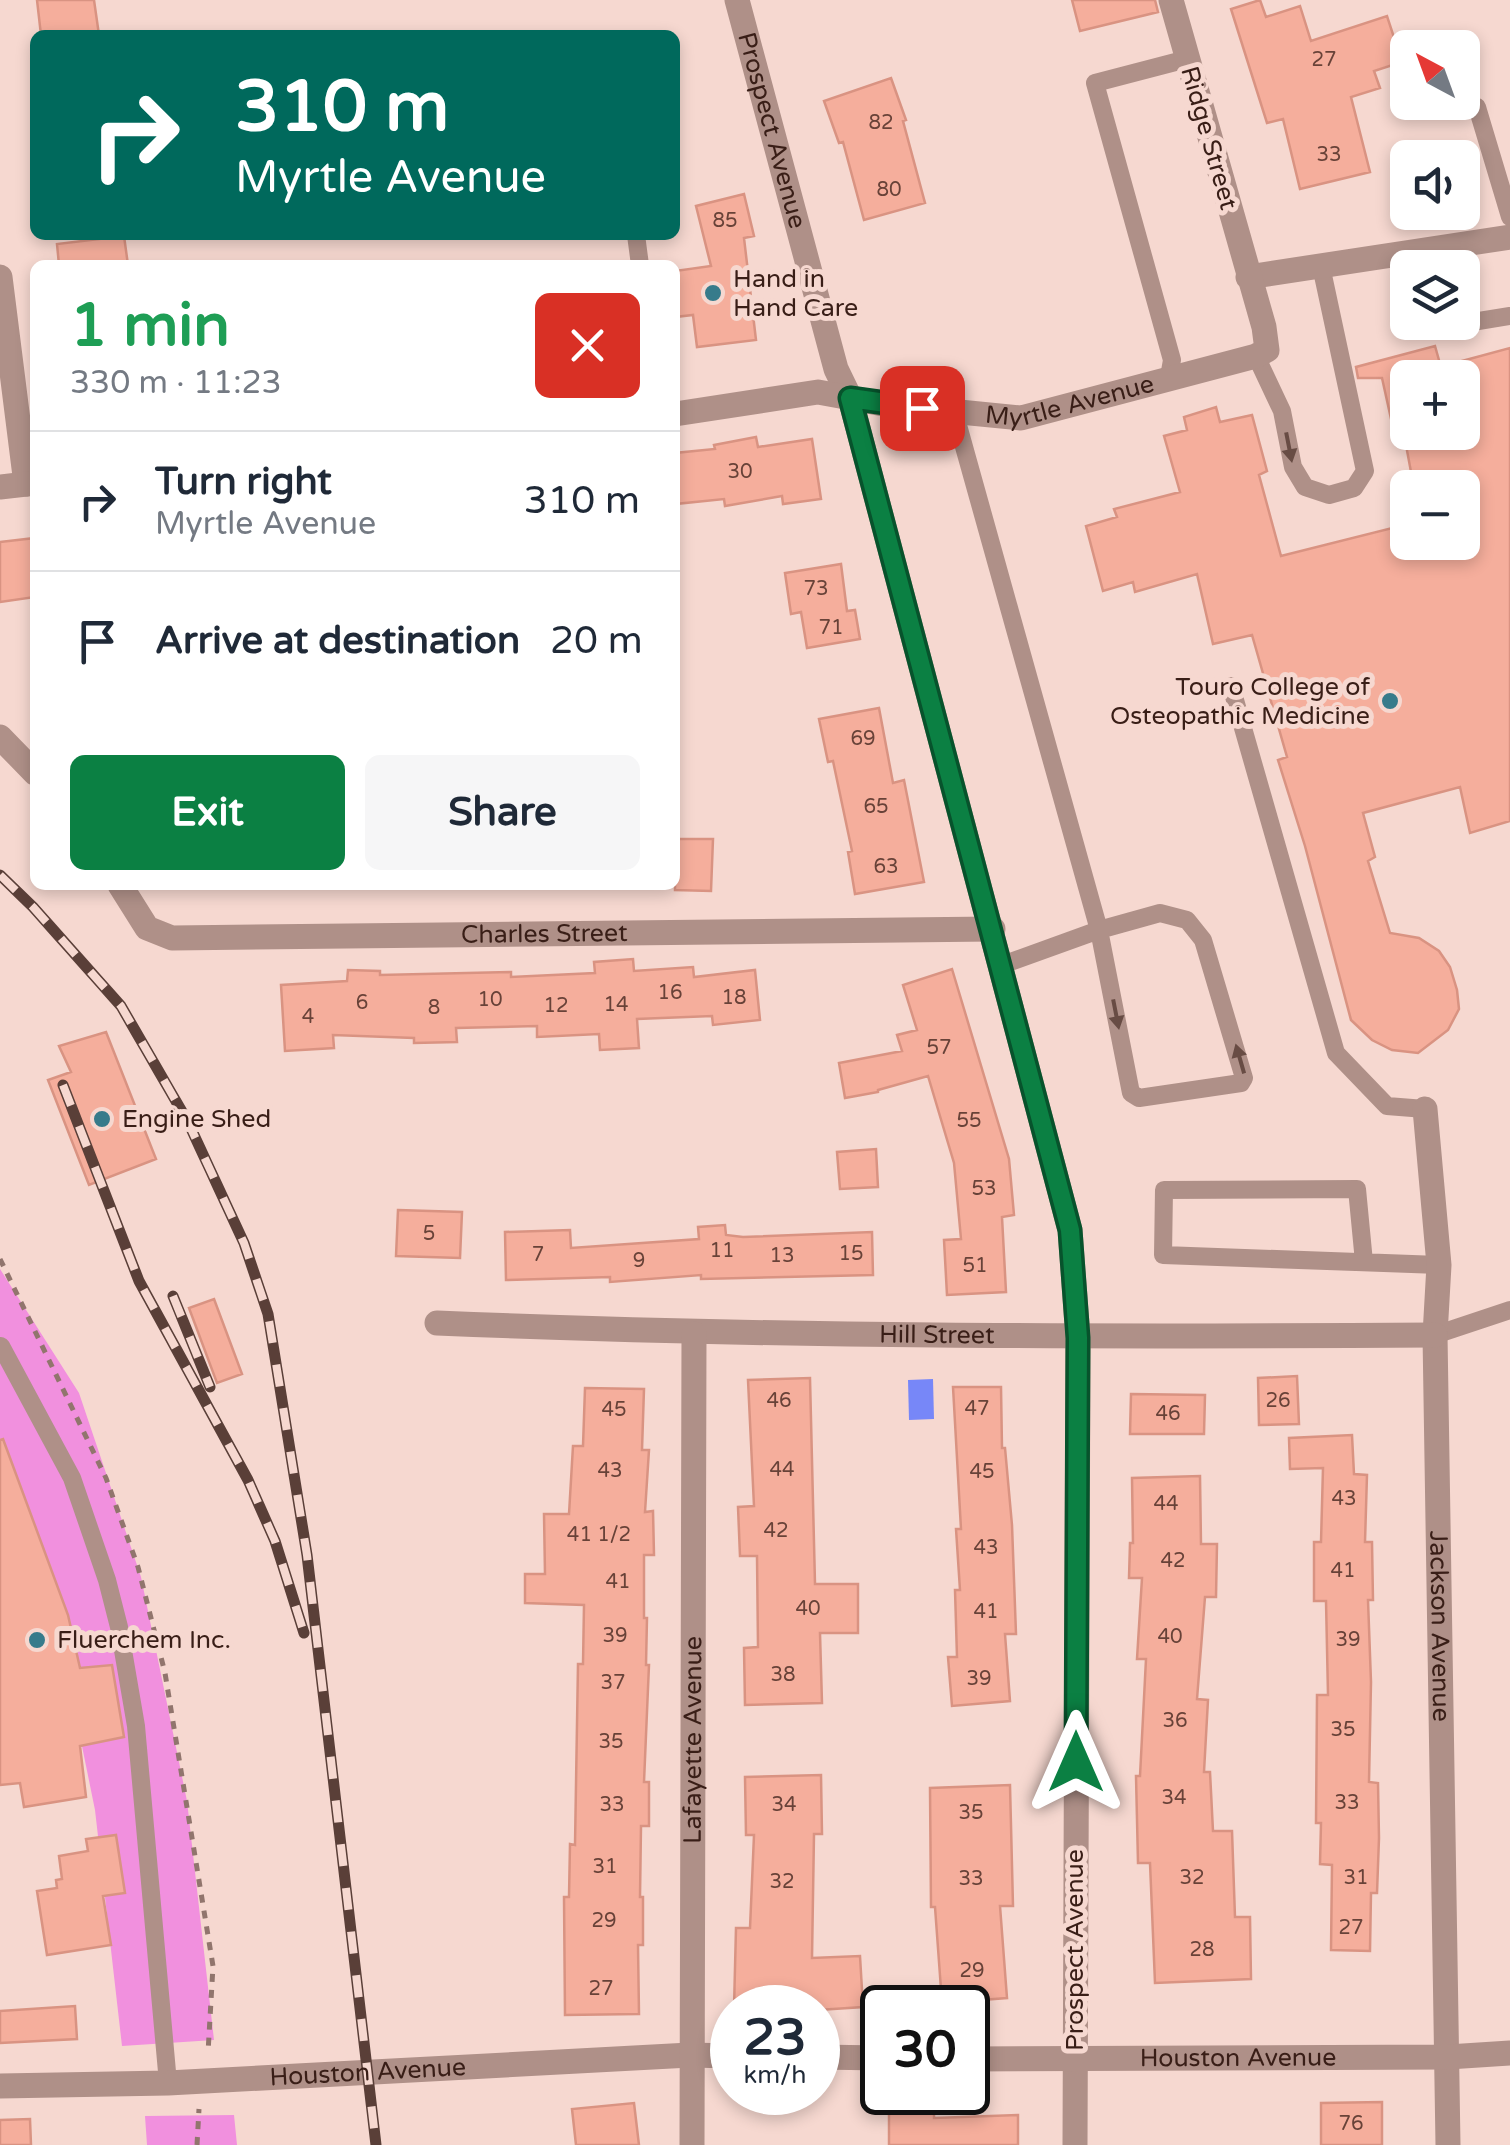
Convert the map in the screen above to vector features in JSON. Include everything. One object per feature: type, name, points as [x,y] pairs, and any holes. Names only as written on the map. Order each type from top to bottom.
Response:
[{"type":"street","name":"Prospect Avenue","points":[[738,0],[836,368],[850,398],[1070,1230],[1078,1338],[1075,2145]]},
{"type":"street","name":"Ridge Street","points":[[1170,0],[1248,277]]},
{"type":"street","points":[[1462,250],[1510,237]]},
{"type":"street","points":[[1256,356],[1267,350],[1248,277],[1321,266],[1390,266]]},
{"type":"street","points":[[0,285],[20,485]]},
{"type":"street","name":"Myrtle Avenue","points":[[680,413],[818,392],[1022,418],[1256,356]]},
{"type":"street","points":[[0,737],[30,768]]},
{"type":"street","name":"Charles Street","points":[[123,890],[147,928],[172,938],[993,928]]},
{"type":"street","name":"Jackson Avenue","points":[[1425,1110],[1439,1265],[1435,1335],[1448,2145]]},
{"type":"street","name":"Hill Street","points":[[437,1323],[694,1334],[1078,1338],[1435,1335]]},
{"type":"street","name":"Lafayette Avenue","points":[[692,2145],[694,1334]]},
{"type":"street","name":"Houston Avenue","points":[[990,2059],[1448,2057],[1510,2053]]},
{"type":"street","name":"Houston Avenue","points":[[0,2086],[168,2084],[710,2056]]},
{"type":"lane","points":[[1169,377],[1172,360],[1095,83],[1187,59]]},
{"type":"lane","points":[[1480,118],[1510,216]]},
{"type":"lane","points":[[1256,356],[1282,411],[1293,467],[1305,487],[1330,494],[1354,488],[1365,470],[1321,266]]},
{"type":"lane","points":[[1480,321],[1510,316]]},
{"type":"lane","points":[[954,412],[1100,930],[1131,1093],[1139,1098],[1241,1083],[1244,1074],[1203,940],[1187,920],[1160,913],[1100,930],[1002,965]]},
{"type":"lane","points":[[1231,686],[1336,1053],[1387,1106],[1425,1110]]},
{"type":"lane","points":[[1364,1262],[1356,1189],[1164,1190],[1163,1254],[1439,1265]]},
{"type":"lane","points":[[1435,1335],[1510,1310]]},
{"type":"lane","points":[[1,1346],[72,1478],[119,1627],[136,1726],[168,2084]]},
{"type":"path","points":[[196,2128],[198,2145]]},
{"type":"shaded area","points":[[0,1269],[79,1393],[141,1577],[187,1801],[214,2040],[122,2046],[95,1810],[50,1589],[0,1440]]},
{"type":"shaded area","points":[[234,2115],[237,2145],[147,2145],[145,2116]]},
{"type":"water","points":[[933,1379],[934,1419],[909,1420],[908,1380]]},
{"type":"building","points":[[37,0],[94,0],[98,30],[40,30]]},
{"type":"building","points":[[1072,0],[1155,0],[1158,12],[1080,31]]},
{"type":"building","points":[[1260,0],[1266,17],[1300,6],[1311,41],[1387,16],[1392,30],[1390,66],[1374,71],[1380,88],[1351,97],[1370,172],[1300,189],[1283,119],[1267,123],[1231,9]]},
{"type":"building","points":[[891,78],[906,120],[903,121],[925,203],[864,220],[843,142],[839,143],[824,101]]},
{"type":"building","name":"Hand in Hand Care","points":[[744,194],[754,236],[744,238],[756,340],[697,347],[693,315],[680,316],[680,270],[711,266],[696,206]]},
{"type":"building","points":[[125,240],[127,260],[59,260],[57,244]]},
{"type":"building","name":"Touro College of Osteopathic Medicine","points":[[1435,346],[1439,360],[1390,360],[1390,414],[1382,378],[1358,378],[1356,367]]},
{"type":"building","name":"Touro College of Osteopathic Medicine","points":[[1510,348],[1510,821],[1470,833],[1460,787],[1363,813],[1375,857],[1368,861],[1390,933],[1419,938],[1439,951],[1450,967],[1457,990],[1459,1009],[1448,1030],[1418,1053],[1392,1050],[1372,1040],[1351,1020],[1278,760],[1287,757],[1252,635],[1213,644],[1197,574],[1135,592],[1133,582],[1103,591],[1086,526],[1117,517],[1114,509],[1180,492],[1164,436],[1187,430],[1184,417],[1216,407],[1220,422],[1252,415],[1267,471],[1259,475],[1281,556],[1390,529],[1390,560],[1480,560],[1480,470],[1411,470],[1407,450],[1480,450],[1480,360],[1466,360]]},
{"type":"building","points":[[756,437],[758,447],[812,439],[821,499],[783,504],[782,496],[725,506],[724,499],[680,503],[680,452],[715,449],[714,445]]},
{"type":"building","points":[[30,539],[30,598],[0,602],[0,542]]},
{"type":"building","points":[[841,564],[847,611],[855,610],[860,639],[807,648],[801,612],[791,614],[785,573]]},
{"type":"building","points":[[879,708],[893,783],[904,780],[924,882],[855,894],[848,852],[852,851],[833,761],[828,762],[819,719]]},
{"type":"building","points":[[680,839],[713,839],[711,891],[675,890],[680,890]]},
{"type":"building","points":[[633,959],[634,971],[693,967],[694,977],[755,970],[760,1020],[713,1025],[712,1016],[637,1019],[639,1048],[600,1050],[599,1034],[537,1037],[537,1026],[456,1028],[457,1042],[414,1043],[414,1038],[333,1035],[334,1048],[285,1051],[281,985],[347,981],[348,970],[380,971],[380,975],[511,972],[511,977],[595,973],[594,962]]},
{"type":"building","points":[[952,969],[1009,1159],[1014,1215],[1002,1217],[1006,1292],[947,1295],[944,1240],[961,1239],[954,1163],[928,1076],[845,1098],[839,1063],[902,1051],[897,1035],[917,1030],[903,985]]},
{"type":"building","name":"Engine Shed","points":[[106,1032],[156,1159],[89,1185],[48,1080],[71,1072],[59,1046]]},
{"type":"building","points":[[876,1149],[878,1187],[840,1189],[837,1152]]},
{"type":"building","points":[[398,1210],[462,1212],[460,1258],[396,1256]]},
{"type":"building","points":[[725,1225],[726,1235],[743,1237],[872,1232],[873,1275],[701,1279],[701,1275],[610,1282],[610,1277],[506,1280],[505,1232],[570,1230],[571,1248],[699,1239],[698,1227]]},
{"type":"building","points":[[214,1299],[242,1374],[217,1383],[189,1308]]},
{"type":"building","points":[[1297,1376],[1299,1424],[1259,1425],[1258,1378]]},
{"type":"building","points":[[810,1378],[815,1584],[858,1584],[858,1633],[820,1633],[822,1703],[745,1705],[744,1648],[758,1647],[757,1556],[740,1556],[738,1507],[754,1506],[748,1380]]},
{"type":"building","points":[[953,1387],[1001,1387],[1016,1634],[1005,1634],[1010,1701],[952,1706],[948,1657],[957,1657],[955,1590],[960,1590],[956,1529],[961,1529]]},
{"type":"building","points":[[585,1388],[644,1389],[642,1450],[649,1450],[645,1512],[653,1511],[654,1555],[644,1555],[649,1665],[644,1782],[649,1782],[649,1826],[641,1826],[643,1945],[638,1945],[639,2014],[565,2015],[564,1897],[569,1897],[570,1844],[575,1845],[578,1664],[583,1664],[584,1605],[525,1603],[525,1574],[545,1574],[544,1514],[569,1514],[573,1446],[583,1446]]},
{"type":"building","points":[[1131,1394],[1205,1395],[1204,1434],[1130,1434]]},
{"type":"building","points":[[1352,1435],[1354,1474],[1367,1475],[1365,1542],[1372,1542],[1373,1600],[1368,1600],[1369,1782],[1378,1783],[1379,1838],[1377,1893],[1371,1893],[1370,1951],[1331,1950],[1332,1865],[1320,1864],[1321,1823],[1316,1823],[1317,1695],[1328,1695],[1326,1601],[1314,1601],[1314,1542],[1321,1542],[1323,1468],[1290,1469],[1289,1438]]},
{"type":"building","name":"Fluerchem Inc.","points":[[3,1439],[68,1615],[80,1668],[112,1665],[124,1737],[80,1746],[86,1797],[24,1807],[20,1783],[0,1785]]},
{"type":"building","points":[[1200,1476],[1201,1544],[1217,1544],[1216,1597],[1205,1597],[1197,1699],[1208,1700],[1204,1772],[1210,1772],[1213,1831],[1232,1831],[1235,1917],[1250,1917],[1251,1979],[1155,1983],[1150,1863],[1138,1863],[1136,1776],[1140,1776],[1146,1659],[1137,1659],[1142,1578],[1129,1578],[1132,1478]]},
{"type":"building","points":[[821,1775],[822,1834],[814,1834],[812,1958],[860,1956],[860,2007],[840,2009],[840,1985],[735,1985],[736,1928],[750,1928],[754,1835],[746,1835],[745,1777]]},
{"type":"building","points":[[1010,1785],[1013,1906],[1000,1906],[1007,1998],[990,1999],[990,1985],[941,1985],[935,1907],[931,1907],[930,1788]]},
{"type":"building","points":[[116,1835],[125,1893],[103,1896],[111,1945],[47,1955],[37,1891],[57,1888],[56,1880],[62,1879],[59,1856],[88,1851],[86,1839]]},
{"type":"building","points":[[75,2006],[77,2039],[0,2043],[0,2011]]},
{"type":"building","points":[[1382,2102],[1382,2145],[1321,2145],[1321,2103]]},
{"type":"building","points":[[634,2103],[639,2145],[576,2145],[572,2109]]},
{"type":"building","points":[[889,2115],[1018,2115],[1018,2145],[889,2145]]},
{"type":"building","points":[[30,2119],[31,2145],[0,2145],[0,2120]]},
{"type":"railway","points":[[0,875],[121,1006],[188,1122],[244,1243],[268,1314],[307,1555],[376,2145]]},
{"type":"railway","points":[[63,1085],[139,1281],[248,1480],[275,1541],[304,1633]]},
{"type":"railway","points":[[173,1296],[210,1387]]},
{"type":"place","name":"Hand in Hand Care","points":[[713,293]]},
{"type":"place","name":"Touro College of Osteopathic Medicine","points":[[1390,701]]},
{"type":"place","name":"Engine Shed","points":[[102,1119]]},
{"type":"place","name":"Fluerchem Inc.","points":[[37,1640]]},
{"type":"route","points":[[922,408],[850,398],[1070,1230],[1078,1338],[1076,1762]]}]
